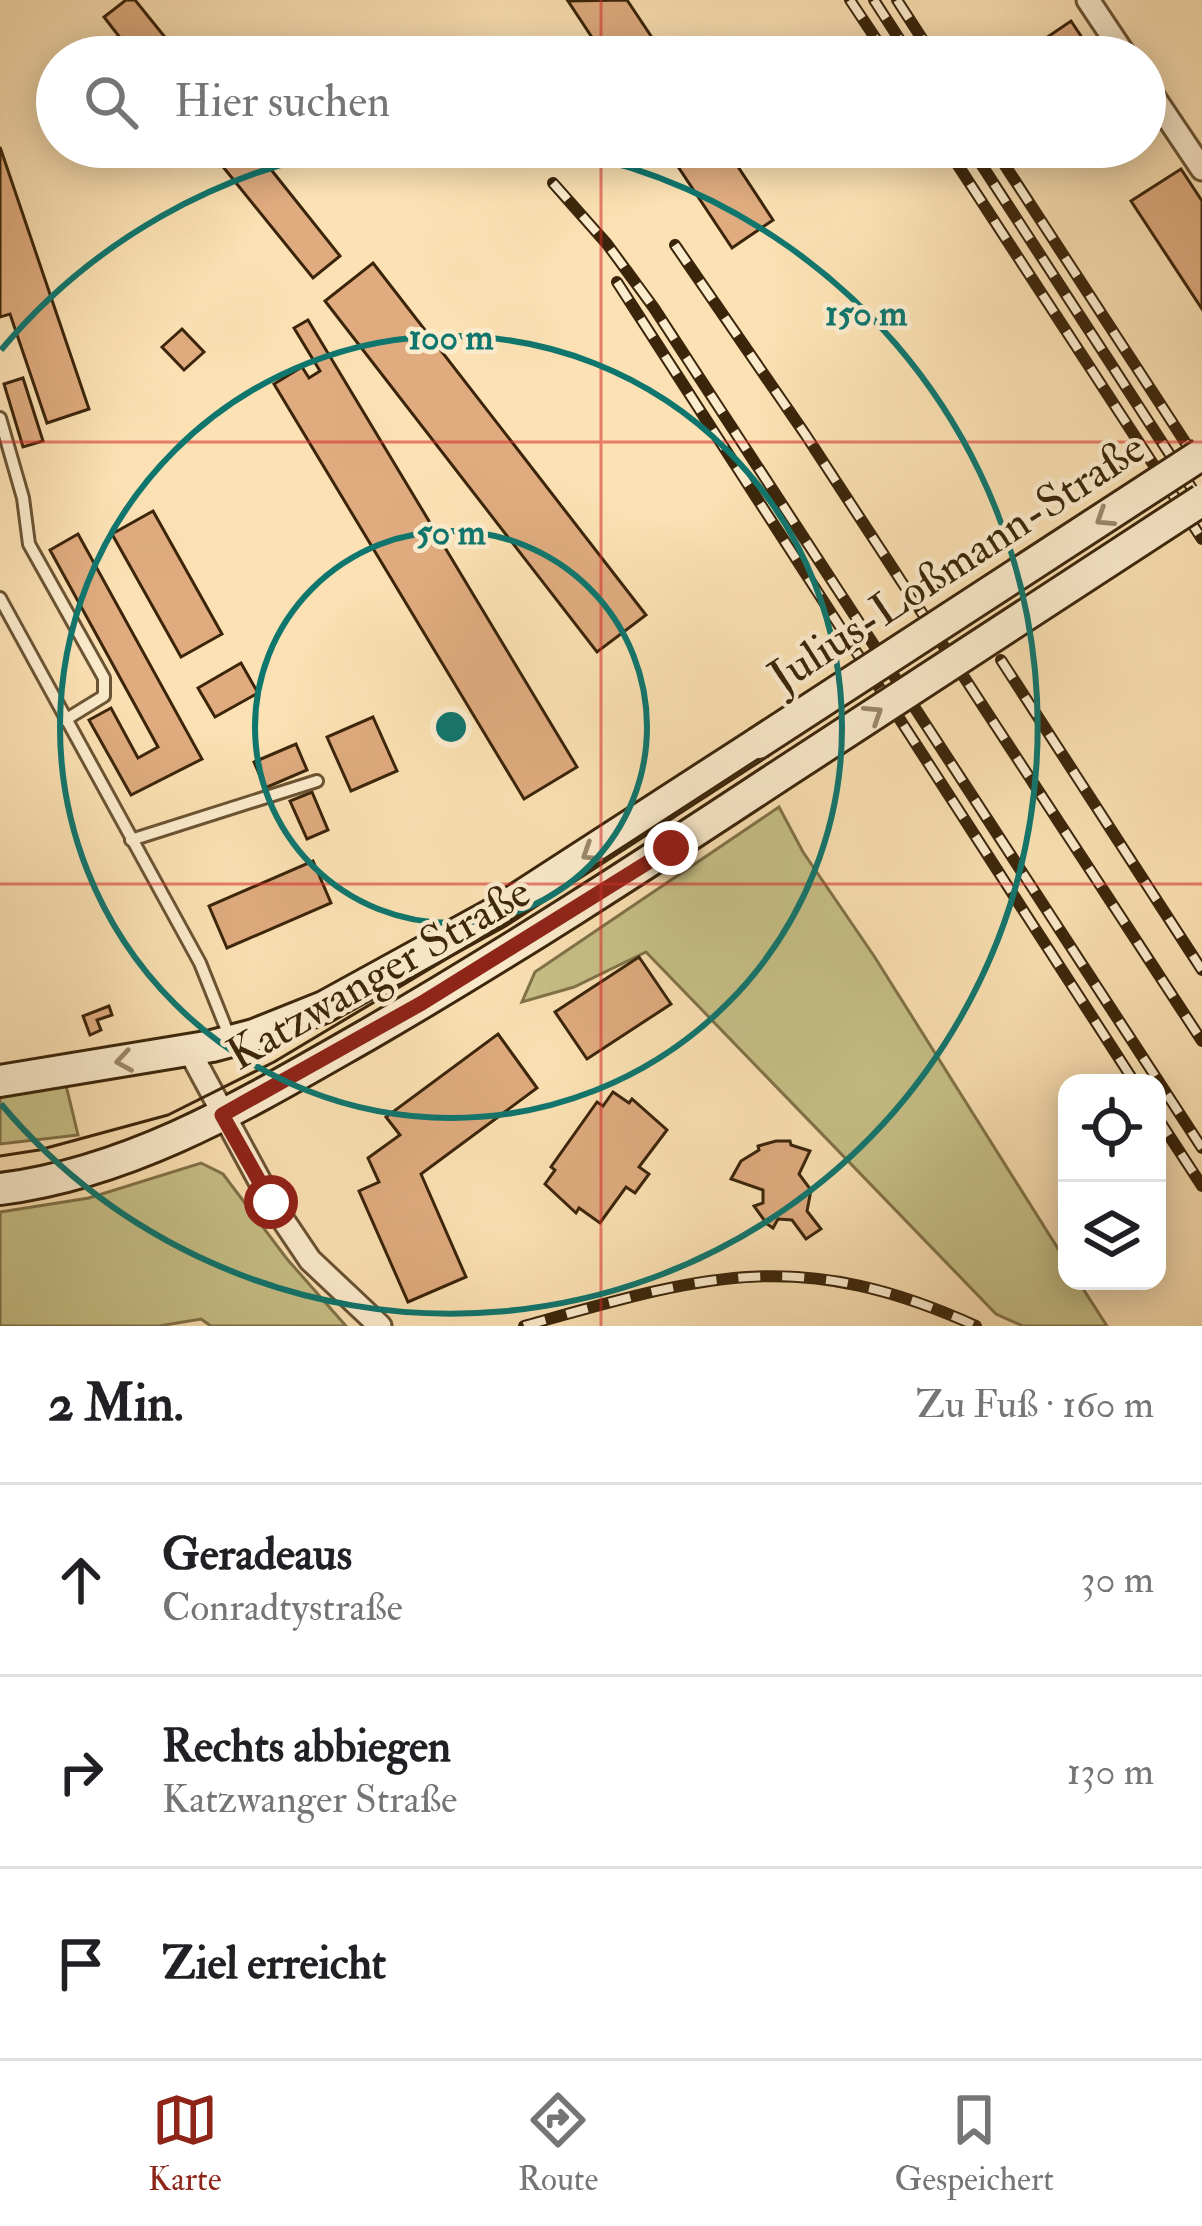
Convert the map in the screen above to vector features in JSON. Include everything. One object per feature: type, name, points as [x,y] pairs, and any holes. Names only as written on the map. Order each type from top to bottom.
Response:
[{"type":"main road","name":"Julius-Loßmann-Straße","points":[[758,743],[1202,454]]},
{"type":"main road","name":"Julius-Loßmann-Straße","points":[[776,778],[1202,500]]},
{"type":"main road","name":"Katzwanger Straße","points":[[0,1081],[231,1041],[324,1007],[404,967],[522,897],[758,743]]},
{"type":"main road","name":"Katzwanger Straße","points":[[0,1189],[110,1166],[222,1115],[503,954],[776,778]]},
{"type":"street","points":[[1088,0],[1112,36]]},
{"type":"street","points":[[1166,106],[1192,134],[1202,169]]},
{"type":"street","points":[[189,1050],[271,1202],[310,1260],[380,1326]]},
{"type":"lane","points":[[0,418],[29,544],[104,678],[104,696],[65,720]]},
{"type":"lane","points":[[0,598],[200,964],[231,1041]]},
{"type":"lane","points":[[131,840],[316,782]]},
{"type":"shaded area","points":[[779,807],[803,852],[1058,1249],[1058,1290],[1084,1290],[1107,1326],[1023,1326],[996,1314],[646,952],[574,987],[522,1002],[535,972]]},
{"type":"shaded area","points":[[64,1077],[78,1135],[0,1144],[0,1089]]},
{"type":"shaded area","points":[[201,1163],[223,1174],[287,1259],[346,1326],[211,1326],[201,1319],[159,1326],[0,1326],[0,1212],[89,1198]]},
{"type":"building","points":[[126,0],[135,0],[164,36],[119,36],[104,17]]},
{"type":"building","points":[[627,0],[651,36],[591,36],[568,1]]},
{"type":"building","points":[[1071,21],[1081,36],[1049,36]]},
{"type":"building","points":[[0,147],[89,409],[47,423],[10,314],[0,317]]},
{"type":"building","points":[[224,168],[270,168],[340,256],[313,278]]},
{"type":"building","points":[[679,168],[739,168],[773,220],[732,248]]},
{"type":"building","points":[[1181,169],[1202,201],[1202,309],[1131,201]]},
{"type":"building","points":[[373,263],[646,615],[597,652],[325,301]]},
{"type":"building","points":[[308,320],[577,767],[524,799],[274,384],[302,367],[309,378],[320,371],[294,328]]},
{"type":"building","points":[[182,329],[204,352],[184,370],[162,347]]},
{"type":"building","points":[[23,378],[43,441],[23,447],[4,384]]},
{"type":"building","points":[[153,511],[222,634],[181,657],[112,534]]},
{"type":"building","points":[[78,534],[202,759],[131,795],[89,720],[111,708],[138,758],[158,747],[50,550]]},
{"type":"building","points":[[241,663],[258,693],[215,717],[198,688]]},
{"type":"building","points":[[373,717],[397,771],[351,791],[327,737]]},
{"type":"building","points":[[296,744],[307,770],[265,788],[254,762]]},
{"type":"building","points":[[312,792],[328,830],[307,839],[290,801]]},
{"type":"building","points":[[313,861],[331,903],[227,948],[209,906]]},
{"type":"building","points":[[639,957],[671,1004],[587,1059],[555,1012]]},
{"type":"building","points":[[109,1006],[112,1015],[97,1020],[101,1030],[90,1035],[83,1016]]},
{"type":"building","points":[[498,1034],[537,1088],[421,1174],[466,1277],[408,1302],[359,1191],[379,1182],[368,1158],[400,1135],[386,1117]]},
{"type":"building","points":[[613,1092],[629,1103],[632,1099],[667,1130],[639,1167],[649,1174],[635,1193],[626,1187],[600,1223],[579,1208],[576,1213],[545,1184],[555,1170],[551,1167],[597,1102],[603,1106]]},
{"type":"building","points":[[790,1141],[810,1151],[799,1174],[811,1190],[807,1211],[821,1229],[806,1239],[792,1220],[778,1219],[773,1228],[767,1224],[754,1206],[763,1203],[763,1190],[731,1179],[741,1161],[759,1150],[758,1146]]},
{"type":"tram line","points":[[0,1156],[168,1115],[274,1062],[503,925],[1202,471]]},
{"type":"railway","points":[[850,0],[874,36]]},
{"type":"railway","points":[[874,0],[897,36]]},
{"type":"railway","points":[[897,0],[920,36]]},
{"type":"railway","points":[[960,168],[1202,539]]},
{"type":"railway","points":[[984,168],[1202,504]]},
{"type":"railway","points":[[1007,168],[1202,468]]},
{"type":"railway","points":[[553,183],[607,244],[654,308],[1202,1148]]},
{"type":"railway","points":[[675,245],[805,434],[1202,1041]]},
{"type":"railway","points":[[617,282],[1129,1074]]},
{"type":"railway","points":[[1001,660],[1202,970]]},
{"type":"railway","points":[[1166,1131],[1202,1186]]},
{"type":"railway","points":[[524,1326],[645,1294],[750,1277],[802,1277],[855,1285],[976,1326]]},
{"type":"route","points":[[271,1202],[222,1115],[422,1003],[671,848]]}]
